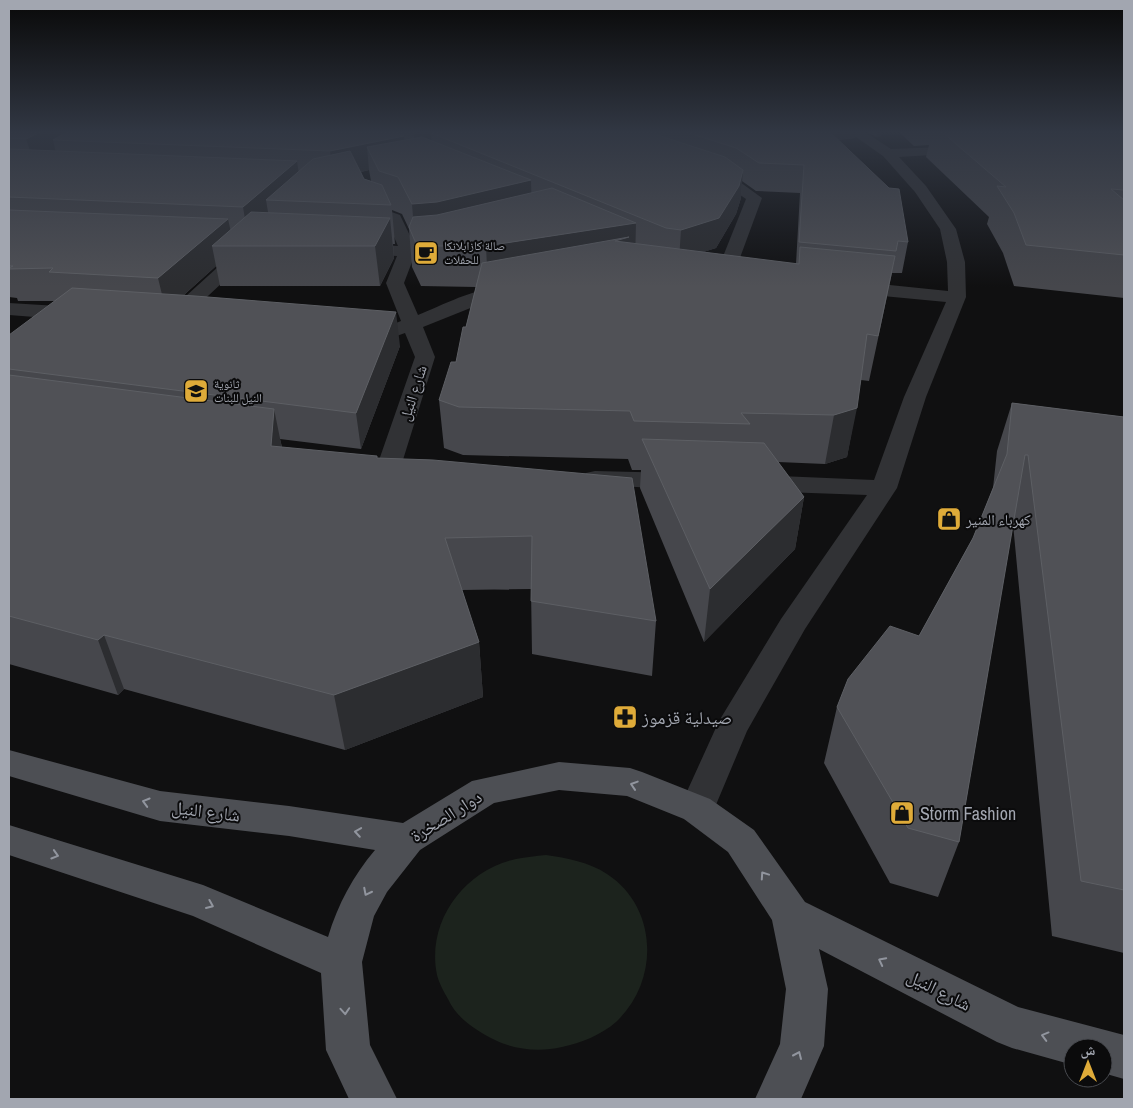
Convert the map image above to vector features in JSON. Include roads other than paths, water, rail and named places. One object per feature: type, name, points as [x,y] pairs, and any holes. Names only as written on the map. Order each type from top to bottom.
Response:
[{"type":"main road","name":"شارع النيل","points":[[9,763],[160,806],[289,821],[406,839]]},
{"type":"main road","name":"دوار الصخرة","points":[[374,1099],[348,1050],[342,962],[355,914],[372,880],[406,839],[484,791],[559,776],[630,782],[697,808],[741,841],[792,915],[807,989],[802,1046],[778,1099]]},
{"type":"main road","points":[[9,840],[203,902],[342,962]]},
{"type":"main road","name":"شارع النيل","points":[[792,915],[1012,1027],[1063,1040]]},
{"type":"street","points":[[362,184],[376,212],[394,218],[408,250]]},
{"type":"street","points":[[725,274],[754,198],[733,184]]},
{"type":"street","points":[[697,808],[731,730],[792,626],[884,488],[915,397],[957,297],[956,262],[948,229],[915,184]]},
{"type":"street","points":[[340,248],[408,250],[440,247],[469,240]]},
{"type":"street","points":[[172,319],[260,241],[234,242]]},
{"type":"street","name":"شارع النيل","points":[[390,465],[424,357],[395,283],[408,250]]},
{"type":"street","points":[[706,272],[744,276]]},
{"type":"street","points":[[831,285],[957,297]]},
{"type":"street","points":[[339,330],[388,333],[484,296],[523,289]]},
{"type":"street","points":[[9,309],[85,314],[53,331]]},
{"type":"street","points":[[153,318],[202,321]]},
{"type":"street","points":[[569,477],[697,481]]},
{"type":"street","points":[[736,482],[884,488]]},
{"type":"place","name":"صالة كازابلانكا للحفلات","points":[[426,253]]},
{"type":"place","name":"ثانوية النيل للبنات","points":[[196,391]]},
{"type":"place","name":"كهرباء المنير","points":[[949,519]]},
{"type":"place","name":"صيدلية قزموز","points":[[625,717]]},
{"type":"place","name":"Storm Fashion","points":[[902,813]]}]
